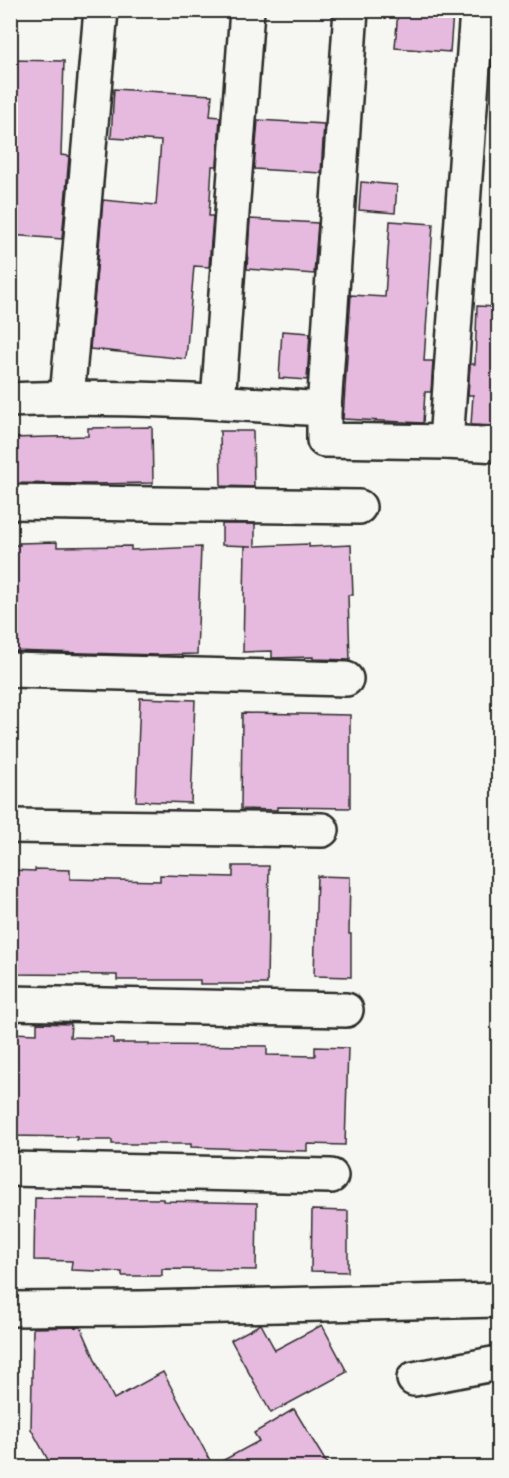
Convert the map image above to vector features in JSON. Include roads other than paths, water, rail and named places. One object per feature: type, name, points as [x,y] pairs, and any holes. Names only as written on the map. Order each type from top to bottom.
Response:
[{"type":"street","points":[[67,398],[100,10]]},
{"type":"street","points":[[218,402],[247,10]]},
{"type":"street","points":[[351,10],[324,409],[324,440],[498,445]]},
{"type":"street","points":[[446,442],[477,10]]},
{"type":"street","points":[[10,400],[67,398],[218,402],[324,409]]},
{"type":"street","points":[[10,502],[359,507]]},
{"type":"street","points":[[10,670],[346,679]]},
{"type":"street","points":[[10,826],[322,830]]},
{"type":"street","points":[[10,1003],[346,1010]]},
{"type":"street","points":[[10,1169],[331,1176]]},
{"type":"street","points":[[10,1309],[498,1300]]},
{"type":"street","points":[[414,1379],[498,1363]]}]
